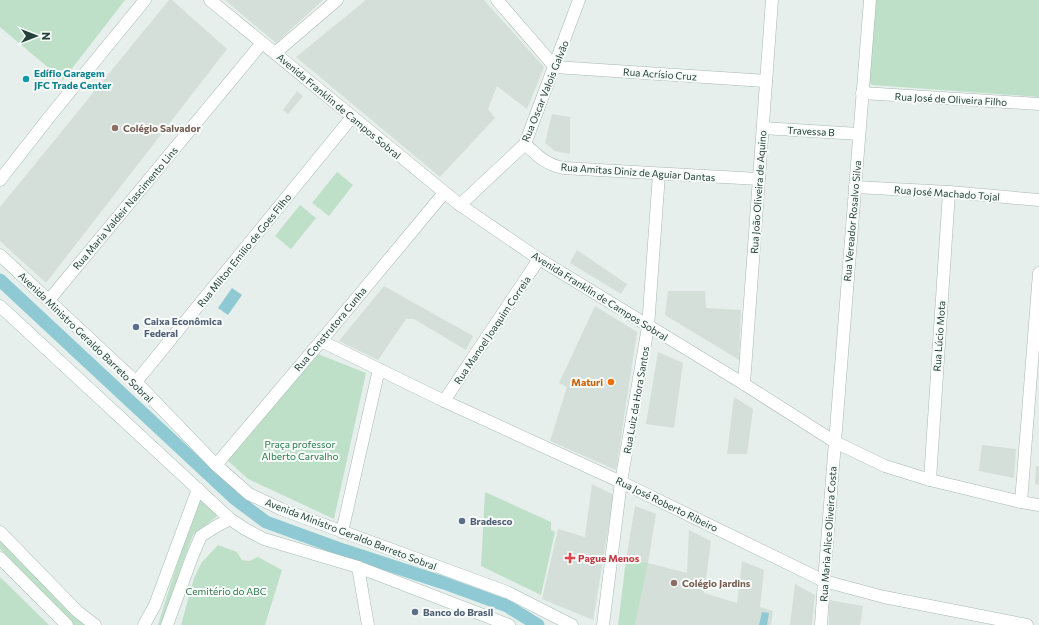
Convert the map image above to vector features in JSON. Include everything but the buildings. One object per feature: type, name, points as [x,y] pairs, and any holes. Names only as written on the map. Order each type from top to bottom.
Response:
[{"type":"street","points":[[0,180],[50,116],[145,0]]},
{"type":"street","name":"Avenida Franklin de Campos Sobral","points":[[210,0],[460,205],[539,259],[744,384],[835,442],[885,466],[930,480],[1020,502],[1039,505]]},
{"type":"street","points":[[275,53],[337,0]]},
{"type":"street","points":[[497,0],[555,67]]},
{"type":"street","name":"Rua Oscar Valois Galvão","points":[[460,205],[526,144],[579,0]]},
{"type":"street","name":"Rua João Oliveira de Aquino","points":[[744,384],[772,0]]},
{"type":"street","name":"Rua Vereador Rosalvo Silva","points":[[835,442],[870,0]]},
{"type":"street","name":"Rua Maria Valdeir Nascimento Lins","points":[[49,300],[262,42]]},
{"type":"street","name":"Rua Acrísio Cruz","points":[[555,67],[766,81]]},
{"type":"street","name":"Rua José de Oliveira Filho","points":[[862,93],[1039,104]]},
{"type":"street","name":"Rua Milton Emilio de Goes Filho","points":[[136,382],[352,117]]},
{"type":"street","name":"Travessa B","points":[[762,128],[859,134]]},
{"type":"street","name":"Rua Amitas Diniz de Aguiar Dantas","points":[[526,144],[544,161],[553,166],[563,168],[759,179]]},
{"type":"street","name":"Rua Luiz da Hora Santos","points":[[603,625],[621,482],[648,326],[659,174]]},
{"type":"street","name":"Rua José Machado Tojal","points":[[855,187],[949,192],[1039,200]]},
{"type":"street","name":"Rua Lúcio Mota","points":[[930,480],[949,192]]},
{"type":"street","name":"Rua Construtora Cunha","points":[[216,465],[444,193]]},
{"type":"street","name":"Avenida Ministro Geraldo Barreto Sobral","points":[[0,255],[136,382],[216,465],[249,494],[342,532],[507,592],[572,625]]},
{"type":"street","name":"Rua Manoel Joaquim Correia","points":[[444,401],[539,259]]},
{"type":"street","points":[[1020,502],[1039,273]]},
{"type":"street","points":[[0,306],[230,519],[245,529],[264,539],[358,567],[509,625]]},
{"type":"street","name":"Rua José Roberto Ribeiro","points":[[321,341],[444,401],[621,482],[824,581],[884,597],[1027,625]]},
{"type":"street","points":[[342,532],[379,369]]},
{"type":"street","name":"Rua Maria Alice Oliveira Costa","points":[[821,625],[835,442]]},
{"type":"street","points":[[144,625],[155,605],[198,489]]},
{"type":"street","points":[[167,625],[201,536],[215,526],[230,519]]},
{"type":"street","points":[[0,532],[78,612],[95,625]]},
{"type":"street","points":[[0,558],[67,625]]},
{"type":"street","points":[[358,567],[368,625]]},
{"type":"shaded area","name":"Colégio Salvador","points":[[169,0],[172,0],[227,49],[46,283],[0,241],[0,207]]},
{"type":"shaded area","points":[[225,0],[323,0],[276,43]]},
{"type":"shaded area","points":[[366,0],[484,0],[544,67],[527,109],[497,86],[488,109],[495,118],[440,177],[296,57]]},
{"type":"shaded area","points":[[297,91],[303,96],[288,114],[283,110]]},
{"type":"shaded area","points":[[552,114],[570,117],[570,154],[555,151],[545,143]]},
{"type":"shaded area","points":[[577,250],[627,284],[621,294],[570,263]]},
{"type":"shaded area","points":[[384,286],[473,336],[466,350],[414,319],[406,319],[378,360],[339,341]]},
{"type":"shaded area","points":[[668,291],[705,291],[706,308],[741,310],[739,360],[665,315]]},
{"type":"shaded area","points":[[595,306],[637,332],[616,470],[550,441],[567,387],[559,383]]},
{"type":"shaded area","points":[[658,352],[683,363],[674,428],[646,424]]},
{"type":"shaded area","points":[[734,397],[753,409],[747,454],[727,454]]},
{"type":"shaded area","points":[[982,445],[1016,449],[1014,478],[979,471]]},
{"type":"shaded area","points":[[1036,466],[1039,466],[1039,485],[1035,484]]},
{"type":"shaded area","points":[[592,484],[614,495],[593,620],[542,599],[558,529],[585,537]]},
{"type":"shaded area","name":"Colégio Jardins","points":[[635,506],[656,514],[648,563],[687,573],[689,530],[711,541],[704,593],[737,603],[742,561],[764,570],[760,607],[773,611],[771,625],[635,625],[647,563],[626,560]]},
{"type":"shaded area","points":[[795,584],[815,595],[812,625],[790,625]]},
{"type":"shaded area","points":[[829,600],[863,606],[860,625],[829,625]]},
{"type":"green space","points":[[0,0],[125,0],[63,80],[0,27]]},
{"type":"green space","points":[[875,0],[1039,0],[1039,97],[872,85],[869,78]]},
{"type":"green space","points":[[337,172],[353,185],[329,216],[312,203]]},
{"type":"green space","points":[[300,205],[316,218],[291,249],[275,236]]},
{"type":"green space","name":"Praça professor Alberto Carvalho","points":[[318,354],[366,373],[334,519],[248,479],[227,460]]},
{"type":"green space","points":[[485,492],[551,522],[551,530],[555,532],[541,595],[481,566]]},
{"type":"green space","points":[[199,494],[220,514],[193,535],[180,570],[164,625],[158,625]]},
{"type":"green space","points":[[0,536],[88,625],[74,625],[0,549]]},
{"type":"green space","name":"Cemitério do ABC","points":[[218,545],[237,552],[242,560],[249,561],[258,557],[282,570],[265,625],[181,625],[194,578],[202,562]]},
{"type":"green space","points":[[626,560],[648,563],[635,625],[618,625]]},
{"type":"green space","points":[[0,577],[49,625],[0,625]]},
{"type":"water","points":[[232,288],[242,295],[228,315],[218,308]]},
{"type":"water","points":[[762,612],[769,613],[767,625],[759,625]]},
{"type":"waterway","points":[[0,280],[234,498],[266,522],[507,606],[538,625]]},
{"type":"place","name":"Edífio Garagem JFC Trade Center","points":[[26,79]]},
{"type":"place","name":"Colégio Salvador","points":[[115,128]]},
{"type":"place","name":"Caixa Econômica Federal","points":[[136,327]]},
{"type":"place","name":"Maturi","points":[[611,382]]},
{"type":"place","name":"Bradesco","points":[[462,521]]},
{"type":"place","name":"Pague Menos","points":[[570,558]]},
{"type":"place","name":"Colégio Jardins","points":[[674,583]]},
{"type":"place","name":"Banco do Brasil","points":[[415,612]]}]
